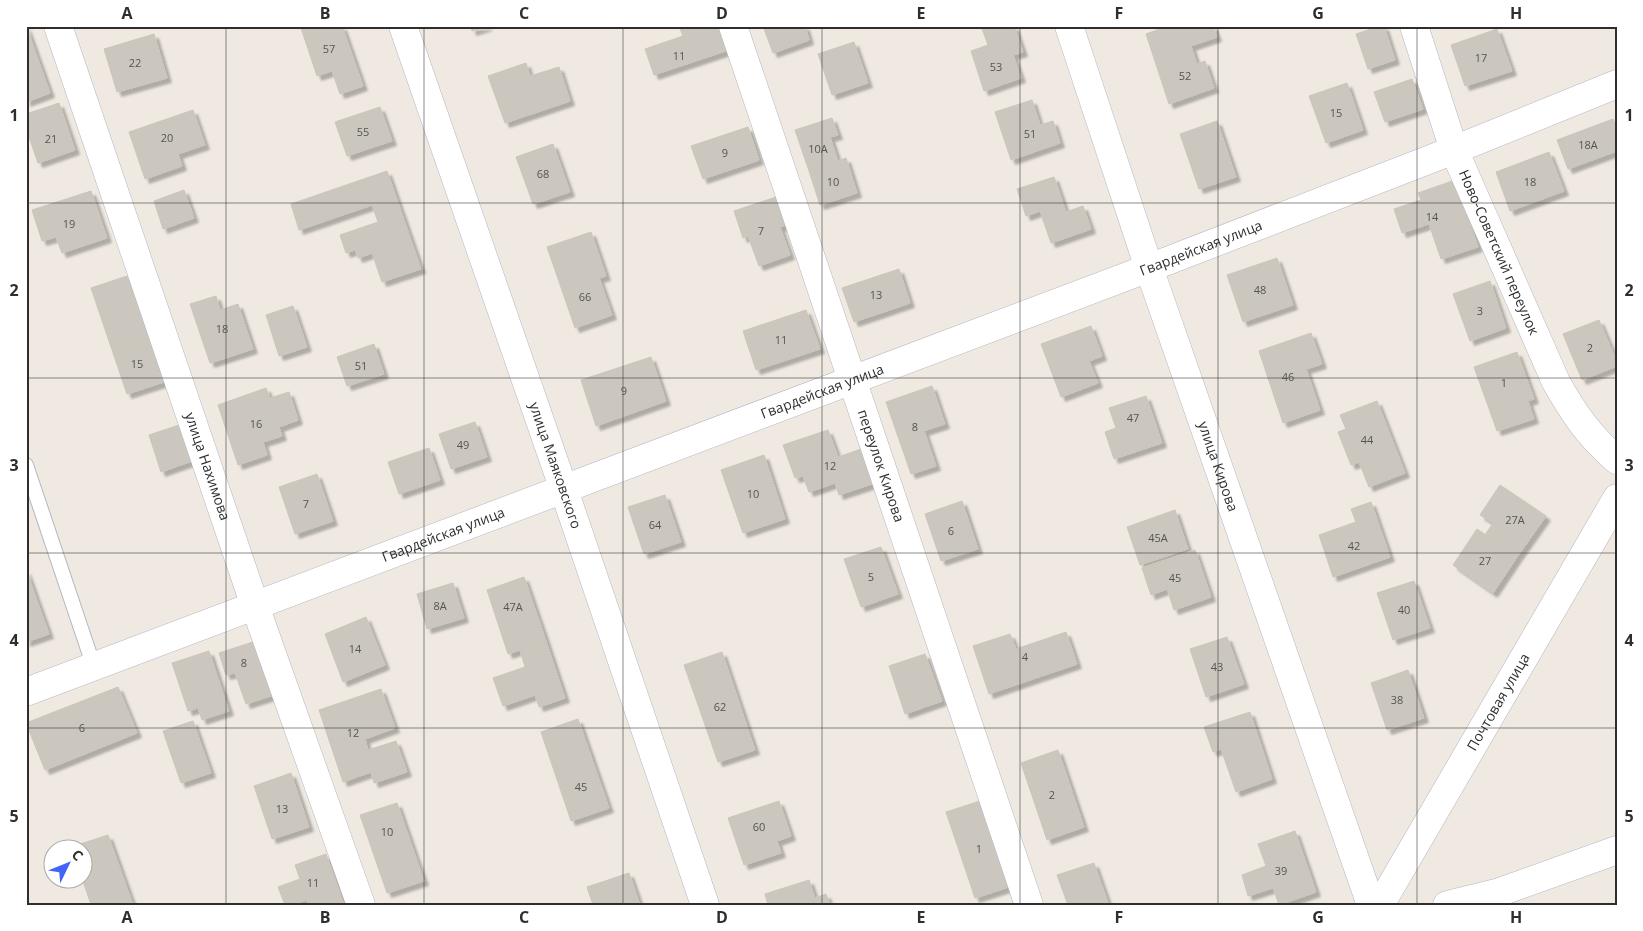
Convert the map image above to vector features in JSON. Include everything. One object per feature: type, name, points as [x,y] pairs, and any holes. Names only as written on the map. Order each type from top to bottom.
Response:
[{"type":"street","name":"улица Нахимова","points":[[58,26],[255,606],[361,905]]},
{"type":"street","name":"улица Маяковского","points":[[403,26],[705,905]]},
{"type":"street","name":"переулок Кирова","points":[[733,26],[1029,905]]},
{"type":"street","name":"улица Кирова","points":[[1069,26],[1150,268],[1371,905]]},
{"type":"street","name":"Ново-Советский переулок","points":[[1414,26],[1454,150],[1556,382],[1574,413],[1597,443],[1617,460]]},
{"type":"street","name":"Гвардейская улица","points":[[26,692],[1150,268],[1454,150],[1617,84]]},
{"type":"street","name":"Почтовая улица","points":[[1380,905],[1617,498]]},
{"type":"street","points":[[1447,905],[1500,892],[1617,850]]},
{"type":"lane","points":[[26,465],[94,667]]},
{"type":"building","points":[[26,26],[50,93],[26,102]]},
{"type":"building","points":[[307,26],[342,26],[363,86],[340,94],[332,71],[317,76],[301,28]]},
{"type":"building","points":[[471,26],[488,26],[472,31]]},
{"type":"building","points":[[679,26],[721,26],[729,50],[654,75],[645,49],[683,36]]},
{"type":"building","points":[[763,26],[805,26],[809,40],[773,53]]},
{"type":"building","points":[[981,26],[1014,26],[1023,52],[1013,55],[1021,78],[984,91],[971,51],[988,45]]},
{"type":"building","points":[[1168,26],[1213,26],[1217,37],[1191,46],[1197,64],[1205,61],[1214,88],[1169,104],[1146,34]]},
{"type":"building","points":[[1384,26],[1395,60],[1368,69],[1356,34]]},
{"type":"building","points":[[1497,29],[1512,71],[1465,86],[1451,45]]},
{"type":"building","points":[[154,34],[167,78],[117,92],[104,49]]},
{"type":"building","points":[[854,42],[868,83],[832,95],[818,54]]},
{"type":"building","points":[[526,63],[530,76],[559,67],[570,101],[505,123],[488,76]]},
{"type":"building","points":[[1412,79],[1423,109],[1385,122],[1374,92]]},
{"type":"building","points":[[1347,83],[1363,130],[1326,143],[1309,96]]},
{"type":"building","points":[[1032,100],[1040,125],[1053,121],[1060,143],[1011,160],[995,112]]},
{"type":"building","points":[[59,103],[75,150],[38,163],[26,128],[26,114]]},
{"type":"building","points":[[380,107],[392,141],[347,156],[335,122]]},
{"type":"building","points":[[193,110],[205,145],[178,154],[182,166],[145,179],[129,132]]},
{"type":"building","points":[[832,118],[838,135],[830,137],[838,161],[809,171],[795,130]]},
{"type":"building","points":[[1613,119],[1617,129],[1617,151],[1568,169],[1557,140]]},
{"type":"building","points":[[1217,121],[1236,177],[1199,189],[1180,134]]},
{"type":"building","points":[[748,127],[759,160],[703,179],[691,146]]},
{"type":"building","points":[[553,144],[570,192],[533,204],[516,157]]},
{"type":"building","points":[[1549,152],[1564,191],[1510,211],[1496,172]]},
{"type":"building","points":[[846,158],[857,193],[820,205],[809,171]]},
{"type":"building","points":[[387,171],[421,269],[382,282],[372,253],[358,258],[355,250],[346,253],[340,235],[378,222],[372,205],[299,230],[291,204]]},
{"type":"building","points":[[1054,177],[1066,212],[1083,206],[1091,229],[1051,243],[1040,211],[1026,216],[1017,189]]},
{"type":"building","points":[[1455,180],[1478,247],[1441,259],[1429,224],[1402,233],[1394,209],[1421,200],[1418,193]]},
{"type":"building","points":[[184,190],[194,218],[163,229],[154,201]]},
{"type":"building","points":[[91,191],[107,238],[62,253],[56,237],[42,241],[32,210]]},
{"type":"building","points":[[782,195],[791,223],[780,227],[790,255],[759,266],[748,236],[743,238],[734,211]]},
{"type":"building","points":[[591,232],[606,276],[599,278],[612,315],[575,328],[547,247]]},
{"type":"building","points":[[1277,258],[1293,305],[1243,322],[1227,275]]},
{"type":"building","points":[[899,269],[910,303],[854,322],[842,288]]},
{"type":"building","points":[[127,276],[148,334],[111,347],[91,288]]},
{"type":"building","points":[[1490,281],[1506,328],[1470,341],[1453,294]]},
{"type":"building","points":[[216,296],[220,310],[238,304],[253,349],[210,363],[190,304]]},
{"type":"building","points":[[293,306],[307,347],[279,356],[266,315]]},
{"type":"building","points":[[806,310],[820,349],[756,370],[743,331]]},
{"type":"building","points":[[1599,320],[1617,366],[1582,380],[1563,334]]},
{"type":"building","points":[[1091,326],[1102,356],[1089,361],[1098,383],[1061,397],[1041,344]]},
{"type":"building","points":[[1311,333],[1322,364],[1306,369],[1320,410],[1283,423],[1259,351]]},
{"type":"building","points":[[148,334],[164,382],[127,394],[111,347]]},
{"type":"building","points":[[374,344],[384,374],[347,386],[337,357]]},
{"type":"building","points":[[1517,352],[1534,399],[1528,401],[1534,419],[1497,431],[1474,367]]},
{"type":"building","points":[[651,357],[666,401],[596,426],[581,380]]},
{"type":"building","points":[[932,386],[945,424],[924,431],[936,466],[911,474],[886,402]]},
{"type":"building","points":[[266,388],[270,398],[289,392],[298,420],[279,427],[282,436],[263,442],[267,455],[238,465],[218,405]]},
{"type":"building","points":[[1146,396],[1162,443],[1114,459],[1105,432],[1116,428],[1109,408]]},
{"type":"building","points":[[1377,401],[1405,473],[1369,487],[1359,462],[1351,465],[1338,432],[1346,429],[1340,415]]},
{"type":"building","points":[[475,422],[487,457],[451,469],[439,434]]},
{"type":"building","points":[[179,425],[192,461],[161,472],[149,435]]},
{"type":"building","points":[[828,430],[838,457],[864,448],[875,483],[839,495],[835,483],[809,492],[803,476],[795,478],[783,445]]},
{"type":"building","points":[[429,448],[440,480],[399,494],[388,462]]},
{"type":"building","points":[[764,455],[785,519],[743,533],[721,470]]},
{"type":"building","points":[[317,474],[333,521],[295,534],[279,487]]},
{"type":"building","points":[[1500,485],[1546,516],[1517,557],[1485,535],[1493,523],[1480,515]]},
{"type":"building","points":[[665,495],[681,542],[644,554],[628,507]]},
{"type":"building","points":[[962,501],[978,549],[941,561],[925,514]]},
{"type":"building","points":[[1371,502],[1390,557],[1333,577],[1319,535],[1356,522],[1351,509]]},
{"type":"building","points":[[1175,510],[1188,549],[1140,565],[1127,527]]},
{"type":"building","points":[[1477,529],[1517,557],[1493,593],[1453,565]]},
{"type":"building","points":[[881,547],[898,594],[861,607],[844,559]]},
{"type":"building","points":[[1195,550],[1211,597],[1174,610],[1167,589],[1151,595],[1142,568]]},
{"type":"building","points":[[26,570],[49,634],[26,642]]},
{"type":"building","points":[[524,577],[546,641],[508,654],[487,590]]},
{"type":"building","points":[[1414,581],[1430,628],[1393,640],[1377,593]]},
{"type":"building","points":[[453,583],[464,618],[427,629],[417,594]]},
{"type":"building","points":[[366,617],[385,665],[343,682],[325,634]]},
{"type":"building","points":[[1066,632],[1077,664],[989,694],[973,646],[1010,634],[1016,649]]},
{"type":"building","points":[[1227,637],[1244,684],[1206,697],[1190,649]]},
{"type":"building","points":[[259,640],[277,694],[246,704],[235,673],[226,675],[219,653]]},
{"type":"building","points":[[546,641],[565,698],[539,707],[535,695],[503,706],[493,678],[525,667],[520,650]]},
{"type":"building","points":[[209,651],[229,711],[202,720],[198,708],[188,711],[172,663]]},
{"type":"building","points":[[722,652],[755,750],[718,762],[684,665]]},
{"type":"building","points":[[925,654],[942,701],[905,714],[889,666]]},
{"type":"building","points":[[1408,670],[1424,718],[1387,730],[1371,683]]},
{"type":"building","points":[[118,687],[137,733],[45,770],[26,723]]},
{"type":"building","points":[[381,689],[395,728],[365,739],[368,750],[396,741],[407,772],[374,783],[371,772],[343,782],[319,710]]},
{"type":"building","points":[[1250,712],[1272,779],[1236,792],[1221,749],[1213,752],[1204,727]]},
{"type":"building","points":[[578,719],[609,808],[571,821],[541,732]]},
{"type":"building","points":[[193,721],[211,773],[181,783],[163,731]]},
{"type":"building","points":[[1058,750],[1084,827],[1047,840],[1021,763]]},
{"type":"building","points":[[291,773],[309,827],[272,839],[254,786]]},
{"type":"building","points":[[983,800],[1012,886],[975,898],[946,812]]},
{"type":"building","points":[[779,801],[791,836],[777,841],[781,853],[744,865],[728,818]]},
{"type":"building","points":[[397,803],[424,881],[387,893],[360,815]]},
{"type":"building","points":[[1295,831],[1316,892],[1279,905],[1273,888],[1248,896],[1242,875],[1266,866],[1258,844]]},
{"type":"building","points":[[108,835],[133,905],[91,905],[85,888],[92,888],[92,840]]},
{"type":"building","points":[[326,854],[344,905],[308,905],[307,900],[292,905],[285,905],[278,887],[300,879],[295,865]]},
{"type":"building","points":[[1094,863],[1108,903],[1103,905],[1068,905],[1057,875]]},
{"type":"building","points":[[629,873],[640,905],[593,905],[587,887]]},
{"type":"building","points":[[809,880],[815,898],[826,894],[830,905],[768,905],[765,894]]}]
